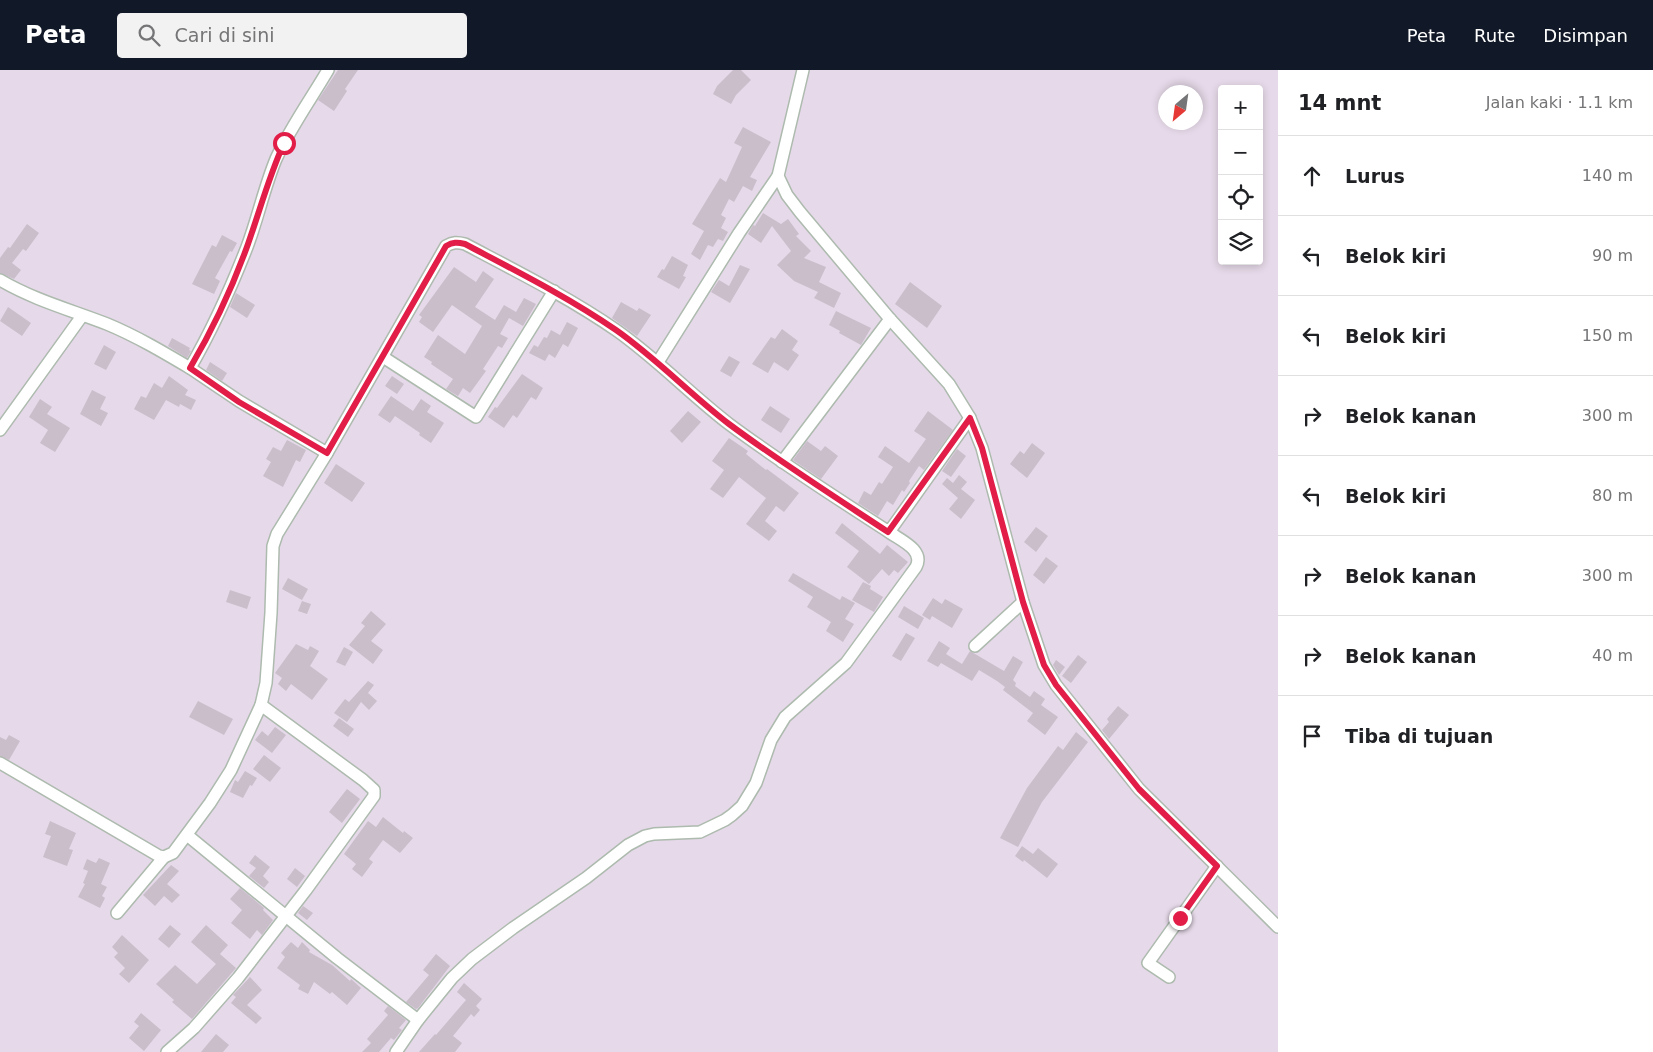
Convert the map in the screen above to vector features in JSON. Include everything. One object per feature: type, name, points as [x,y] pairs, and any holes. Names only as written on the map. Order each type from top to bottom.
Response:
[{"type":"street","points":[[190,368],[214,322],[241,262],[273,169],[284,143],[328,70]]},
{"type":"street","points":[[658,362],[739,233],[778,176],[803,70]]},
{"type":"street","points":[[778,176],[787,195],[800,212],[890,319],[949,384],[970,418],[985,456],[1023,602],[1044,665],[1056,685],[1139,789],[1278,926]]},
{"type":"street","points":[[117,913],[164,857],[173,853],[210,803],[231,770],[254,723],[266,683],[272,612],[273,546],[280,529],[327,453],[446,246],[452,243],[465,244],[554,291],[614,329],[658,362],[698,400],[782,462],[913,549],[918,555],[919,561],[846,663],[785,717],[771,740],[756,783],[742,806],[725,820],[700,832],[654,834],[645,836],[628,845],[586,878],[472,958],[452,978],[418,1020],[396,1052]]},
{"type":"street","points":[[0,280],[44,302],[108,324],[132,335],[190,368],[239,402],[327,453]]},
{"type":"street","points":[[383,357],[476,417],[554,291]]},
{"type":"street","points":[[0,430],[82,316]]},
{"type":"street","points":[[782,462],[890,319]]},
{"type":"street","points":[[888,532],[970,418]]},
{"type":"street","points":[[974,646],[1023,602]]},
{"type":"street","points":[[167,1052],[194,1028],[223,996],[286,916],[371,800],[374,790],[261,704]]},
{"type":"street","points":[[0,763],[164,857]]},
{"type":"street","points":[[187,834],[337,958],[418,1020]]},
{"type":"street","points":[[1169,977],[1148,962],[1217,866]]},
{"type":"building","points":[[338,70],[358,70],[345,89],[347,91],[334,111],[318,100]]},
{"type":"building","points":[[733,70],[741,70],[751,80],[736,95],[731,104],[713,94],[717,86]]},
{"type":"building","points":[[743,127],[771,142],[750,177],[757,180],[752,191],[743,186],[734,202],[729,199],[721,215],[726,218],[721,228],[728,232],[723,241],[718,239],[713,247],[708,245],[700,260],[691,254],[704,231],[692,224],[720,178],[726,182],[742,147],[734,143]]},
{"type":"building","points":[[763,213],[781,224],[788,219],[799,234],[796,236],[811,251],[804,258],[826,267],[819,282],[841,293],[834,308],[814,298],[818,292],[794,281],[777,265],[791,251],[772,226],[761,243],[748,234]]},
{"type":"building","points":[[27,224],[39,233],[26,251],[23,249],[12,263],[21,270],[14,279],[0,273],[0,258],[8,247],[10,248]]},
{"type":"building","points":[[222,235],[237,243],[232,252],[230,251],[215,278],[220,281],[214,294],[192,284],[212,245],[216,247]]},
{"type":"building","points":[[672,256],[688,265],[683,276],[686,277],[679,289],[657,277],[662,269],[664,270]]},
{"type":"building","points":[[740,265],[750,269],[730,303],[711,292],[719,280],[729,286]]},
{"type":"building","points":[[454,267],[476,282],[483,271],[494,279],[475,307],[495,320],[504,305],[516,312],[524,298],[536,304],[523,326],[509,318],[500,334],[508,338],[502,348],[498,346],[483,369],[486,371],[470,393],[463,388],[458,396],[446,389],[453,379],[424,357],[438,335],[465,354],[482,326],[452,305],[433,332],[419,322],[422,317],[419,315]]},
{"type":"building","points":[[910,282],[942,306],[927,328],[895,304]]},
{"type":"building","points":[[236,293],[255,305],[247,318],[230,307]]},
{"type":"building","points":[[621,302],[637,311],[639,308],[651,315],[637,336],[612,318]]},
{"type":"building","points":[[8,307],[31,323],[22,336],[0,321]]},
{"type":"building","points":[[836,311],[871,328],[861,345],[829,325]]},
{"type":"building","points":[[567,322],[578,328],[568,347],[563,344],[555,358],[549,354],[545,361],[529,353],[534,345],[538,347],[544,337],[547,338],[551,330],[560,335]]},
{"type":"building","points":[[782,329],[798,341],[792,350],[799,355],[788,371],[774,362],[768,373],[752,364],[771,337],[775,339]]},
{"type":"building","points":[[172,338],[190,348],[189,350],[191,351],[187,358],[168,346]]},
{"type":"building","points":[[104,345],[116,352],[106,370],[94,364]]},
{"type":"building","points":[[729,356],[740,362],[731,377],[720,371]]},
{"type":"building","points":[[210,362],[227,373],[222,381],[206,370]]},
{"type":"building","points":[[522,374],[543,388],[536,400],[531,397],[517,418],[513,415],[504,428],[488,417]]},
{"type":"building","points":[[169,376],[188,390],[185,395],[196,400],[191,410],[180,404],[179,407],[166,400],[154,420],[134,409],[141,396],[146,398],[154,383],[162,388]]},
{"type":"building","points":[[392,376],[404,384],[397,394],[385,386]]},
{"type":"building","points":[[92,390],[106,397],[100,409],[108,413],[101,426],[80,414]]},
{"type":"building","points":[[391,396],[413,411],[421,399],[431,406],[427,412],[444,423],[431,443],[395,416],[390,423],[378,415]]},
{"type":"building","points":[[40,399],[52,407],[47,414],[70,428],[55,452],[40,443],[48,430],[29,417]]},
{"type":"building","points":[[770,406],[790,419],[781,433],[761,420]]},
{"type":"building","points":[[688,411],[701,422],[682,443],[670,431]]},
{"type":"building","points":[[928,411],[953,430],[924,470],[919,466],[904,492],[902,490],[893,505],[887,501],[878,516],[858,503],[864,491],[871,495],[879,482],[882,484],[893,467],[878,457],[885,446],[909,463],[926,439],[914,431]]},
{"type":"building","points":[[729,438],[748,451],[746,454],[766,470],[799,493],[784,512],[776,506],[765,521],[777,531],[769,541],[746,524],[766,498],[739,477],[723,498],[710,489],[724,470],[712,461]]},
{"type":"building","points":[[287,440],[306,450],[300,462],[296,460],[283,487],[263,476],[271,462],[266,459],[273,447],[281,451]]},
{"type":"building","points":[[807,441],[821,451],[825,446],[838,456],[821,479],[793,460]]},
{"type":"building","points":[[1032,443],[1045,453],[1027,478],[1010,464],[1020,451],[1024,454]]},
{"type":"building","points":[[957,449],[966,456],[951,477],[942,471]]},
{"type":"building","points":[[336,464],[365,483],[352,502],[324,483]]},
{"type":"building","points":[[959,475],[967,482],[961,489],[975,500],[961,519],[949,509],[958,498],[942,484],[947,478],[953,483]]},
{"type":"building","points":[[842,523],[880,554],[887,545],[908,562],[898,573],[894,570],[889,576],[882,569],[869,584],[847,567],[859,551],[835,533]]},
{"type":"building","points":[[1036,527],[1048,536],[1036,552],[1024,542]]},
{"type":"building","points":[[1046,557],[1058,566],[1044,584],[1033,575]]},
{"type":"building","points":[[793,573],[840,600],[842,596],[855,603],[845,619],[854,624],[843,642],[826,631],[831,622],[807,607],[813,597],[788,581]]},
{"type":"building","points":[[288,578],[308,589],[302,600],[282,589]]},
{"type":"building","points":[[863,582],[871,586],[870,589],[883,597],[874,612],[852,600]]},
{"type":"building","points":[[230,590],[251,597],[247,609],[226,602]]},
{"type":"building","points":[[933,598],[942,604],[945,599],[963,609],[952,628],[932,616],[930,620],[922,615]]},
{"type":"building","points":[[302,601],[311,604],[307,614],[298,611]]},
{"type":"building","points":[[904,606],[924,618],[918,629],[898,617]]},
{"type":"building","points":[[371,611],[386,624],[371,641],[383,650],[373,664],[349,645],[365,626],[361,623]]},
{"type":"building","points":[[906,633],[915,638],[901,661],[892,656]]},
{"type":"building","points":[[939,641],[950,648],[946,654],[962,664],[970,651],[1004,671],[1013,656],[1023,662],[1013,680],[1016,683],[1015,686],[1030,697],[1034,691],[1045,699],[1041,705],[1058,717],[1045,735],[1027,721],[1033,713],[1003,690],[1005,687],[997,681],[979,670],[972,681],[941,663],[938,667],[927,661]]},
{"type":"building","points":[[296,644],[308,650],[310,646],[319,651],[310,666],[328,679],[312,700],[291,684],[286,691],[278,684],[282,678],[275,673]]},
{"type":"building","points":[[344,647],[353,652],[345,666],[336,662]]},
{"type":"building","points":[[1078,655],[1087,662],[1071,683],[1062,676]]},
{"type":"building","points":[[1056,660],[1065,667],[1059,675],[1053,665]]},
{"type":"building","points":[[368,681],[374,685],[368,693],[377,701],[369,710],[361,702],[347,722],[334,713],[345,699],[349,702]]},
{"type":"building","points":[[198,701],[233,719],[224,735],[189,717]]},
{"type":"building","points":[[1118,706],[1129,715],[1109,739],[1102,730],[1109,722],[1107,719]]},
{"type":"building","points":[[339,718],[354,729],[348,737],[333,726]]},
{"type":"building","points":[[275,727],[286,735],[272,753],[255,740],[262,731],[268,736]]},
{"type":"building","points":[[1076,732],[1088,742],[1042,802],[1018,847],[1000,838],[1027,788],[1058,746],[1063,750]]},
{"type":"building","points":[[9,735],[20,741],[9,760],[0,756],[0,737],[6,740]]},
{"type":"building","points":[[264,755],[281,768],[270,782],[253,769]]},
{"type":"building","points":[[245,771],[257,778],[252,786],[250,785],[243,798],[230,792],[235,780],[238,782]]},
{"type":"building","points":[[347,789],[360,799],[342,823],[329,812]]},
{"type":"building","points":[[383,817],[403,833],[404,831],[413,838],[400,853],[383,840],[369,859],[373,862],[362,877],[352,869],[356,864],[344,854],[368,821],[376,827]]},
{"type":"building","points":[[50,821],[76,833],[69,849],[73,850],[67,866],[43,857],[51,836],[45,834]]},
{"type":"building","points":[[1022,846],[1033,854],[1038,848],[1058,864],[1047,878],[1024,860],[1023,862],[1015,856]]},
{"type":"building","points":[[255,855],[270,867],[263,876],[269,882],[264,888],[249,876],[256,868],[249,863]]},
{"type":"building","points":[[99,858],[110,863],[101,884],[107,887],[102,896],[105,898],[100,908],[78,897],[85,884],[83,883],[88,871],[83,869],[87,859],[96,863]]},
{"type":"building","points":[[171,865],[179,871],[167,884],[180,895],[172,903],[164,896],[155,906],[143,895]]},
{"type":"building","points":[[295,868],[305,876],[297,887],[287,879]]},
{"type":"building","points":[[240,888],[264,908],[263,910],[273,920],[262,935],[257,930],[250,939],[231,923],[242,910],[230,899]]},
{"type":"building","points":[[303,906],[313,913],[307,920],[298,913]]},
{"type":"building","points":[[170,925],[181,934],[169,948],[158,939]]},
{"type":"building","points":[[206,925],[228,945],[220,954],[236,968],[192,1019],[172,1002],[174,1000],[156,984],[175,965],[197,984],[216,964],[191,942]]},
{"type":"building","points":[[122,935],[149,960],[129,983],[119,974],[125,968],[114,957],[118,953],[112,947]]},
{"type":"building","points":[[291,942],[298,948],[302,942],[310,950],[309,952],[332,965],[361,988],[347,1005],[332,992],[330,994],[314,982],[308,994],[298,989],[300,985],[277,968],[285,957],[281,953]]},
{"type":"building","points":[[436,954],[450,966],[416,1009],[406,1002],[429,975],[423,970]]},
{"type":"building","points":[[250,977],[262,990],[247,1005],[262,1018],[256,1024],[231,1003],[236,997],[233,995]]},
{"type":"building","points":[[464,983],[482,999],[476,1006],[480,1010],[474,1017],[471,1014],[453,1036],[462,1043],[455,1052],[419,1052],[466,1000],[457,992]]},
{"type":"building","points":[[388,1006],[406,1020],[399,1028],[402,1030],[394,1040],[391,1038],[379,1052],[362,1052],[371,1043],[367,1039],[388,1015],[384,1011]]},
{"type":"building","points":[[141,1013],[161,1030],[144,1051],[129,1038],[139,1026],[134,1022]]},
{"type":"building","points":[[216,1034],[229,1045],[223,1052],[201,1052]]},
{"type":"route","points":[[284,143],[270,176],[248,246],[229,290],[190,368],[239,402],[327,453],[446,246],[458,242],[554,291],[614,329],[640,347],[698,400],[729,424],[782,462],[888,532],[970,418],[982,448],[1023,602],[1044,665],[1056,685],[1139,789],[1217,866],[1180,918]]}]
